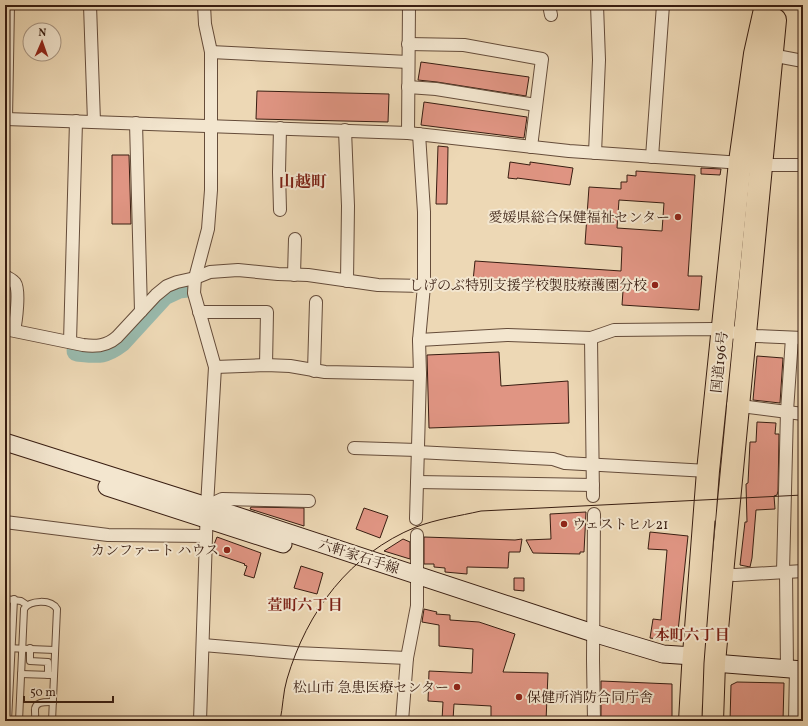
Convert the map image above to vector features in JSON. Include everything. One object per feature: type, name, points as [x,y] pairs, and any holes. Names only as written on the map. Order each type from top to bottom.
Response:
[{"type":"highway","name":"国道196号","points":[[690,721],[693,662],[708,472],[722,331],[750,163],[763,54],[766,5]]},
{"type":"highway","name":"国道196号","points":[[763,54],[776,5]]},
{"type":"highway","name":"国道196号","points":[[712,721],[714,664],[744,334],[750,163]]},
{"type":"main road","name":"六軒家石手線","points":[[5,442],[207,513],[593,639],[661,664],[693,662],[795,670]]},
{"type":"main road","name":"六軒家石手線","points":[[5,454],[207,513]]},
{"type":"street","points":[[8,5],[5,105],[6,120],[76,121],[413,133],[595,153],[803,165]]},
{"type":"street","points":[[90,5],[94,122]]},
{"type":"street","points":[[200,721],[207,513],[216,367],[194,293],[195,278],[208,229],[211,190],[211,52],[204,24],[204,5]]},
{"type":"street","points":[[409,5],[408,87],[424,212],[424,286],[419,340],[420,374],[416,519]]},
{"type":"street","points":[[595,153],[599,60],[597,5]]},
{"type":"street","points":[[652,157],[663,5]]},
{"type":"street","points":[[754,5],[763,54],[803,61]]},
{"type":"street","points":[[408,44],[464,46],[542,60],[531,147]]},
{"type":"street","points":[[211,52],[408,62]]},
{"type":"street","points":[[408,87],[436,89],[536,105]]},
{"type":"street","points":[[70,342],[76,121]]},
{"type":"street","points":[[136,123],[141,311]]},
{"type":"street","points":[[280,128],[280,210]]},
{"type":"street","points":[[345,130],[348,206],[346,281]]},
{"type":"street","points":[[294,275],[295,239]]},
{"type":"street","points":[[5,276],[14,282],[17,287],[16,319],[9,329],[95,346],[111,342],[156,295],[167,286],[210,272],[238,270],[308,275],[378,285],[424,286]]},
{"type":"street","points":[[314,371],[316,302]]},
{"type":"street","points":[[200,312],[267,312],[266,365]]},
{"type":"street","points":[[419,340],[507,335],[591,338],[614,330],[711,329],[756,336],[797,338],[787,411],[784,572],[795,670],[796,721]]},
{"type":"street","points":[[417,482],[593,491],[591,338]]},
{"type":"street","points":[[216,367],[266,365],[290,366],[325,372],[420,374]]},
{"type":"street","points":[[715,404],[737,405],[803,414]]},
{"type":"street","points":[[354,448],[553,458],[565,463],[708,472]]},
{"type":"street","points":[[207,513],[222,499],[308,501]]},
{"type":"street","points":[[594,514],[594,721]]},
{"type":"street","points":[[5,522],[108,535],[206,536]]},
{"type":"street","points":[[402,721],[407,658],[417,606],[417,535]]},
{"type":"street","points":[[722,574],[803,571]]},
{"type":"street","points":[[203,645],[296,653],[407,658]]},
{"type":"lane","points":[[5,599],[14,599],[27,605]]},
{"type":"lane","points":[[8,721],[8,648],[14,599]]},
{"type":"lane","points":[[19,721],[24,609],[27,605],[34,602],[49,603],[57,609],[55,650],[51,675]]},
{"type":"lane","points":[[8,648],[55,650]]},
{"type":"lane","points":[[30,648],[30,661],[48,662],[51,675],[53,702],[52,721]]},
{"type":"lane","points":[[21,674],[51,675]]},
{"type":"lane","points":[[34,721],[36,718],[35,707],[37,704],[42,702],[53,702]]},
{"type":"building","points":[[421,62],[529,77],[526,96],[418,80]]},
{"type":"building","points":[[257,91],[389,94],[388,122],[256,119]]},
{"type":"building","points":[[424,102],[527,117],[524,138],[421,125]]},
{"type":"building","points":[[438,146],[448,147],[447,204],[436,204]]},
{"type":"building","points":[[112,155],[129,155],[131,224],[112,224]]},
{"type":"building","points":[[510,162],[530,165],[530,162],[573,168],[570,185],[508,178]]},
{"type":"building","points":[[701,168],[721,169],[720,175],[701,174]]},
{"type":"building","points":[[636,171],[695,175],[688,276],[702,276],[699,310],[622,305],[623,291],[473,281],[475,261],[621,271],[622,247],[585,244],[589,187],[621,189],[621,182],[627,182],[627,175],[636,176]],"holes":[[[619,200],[664,203],[662,231],[617,228]]]},
{"type":"building","points":[[499,352],[501,386],[568,381],[569,423],[429,428],[427,355]]},
{"type":"building","points":[[757,356],[783,358],[780,403],[753,400]]},
{"type":"building","points":[[757,422],[776,423],[775,434],[779,434],[778,491],[777,495],[774,496],[775,509],[756,510],[750,567],[740,565],[745,522],[747,522],[746,484],[748,483],[750,442],[756,442]]},
{"type":"building","points":[[251,507],[304,508],[304,526],[250,509]]},
{"type":"building","points":[[364,508],[388,516],[380,538],[356,529]]},
{"type":"building","points":[[586,512],[584,552],[580,552],[580,554],[533,553],[526,540],[551,539],[550,514]]},
{"type":"building","points":[[650,532],[688,536],[677,641],[650,638],[653,619],[661,620],[667,550],[648,549]]},
{"type":"building","points":[[217,537],[261,553],[254,578],[244,575],[247,566],[244,565],[245,564],[213,553],[213,547]]},
{"type":"building","points":[[424,537],[522,539],[520,552],[509,552],[508,568],[467,567],[467,574],[445,572],[445,568],[434,567],[434,564],[424,564]]},
{"type":"building","points":[[403,539],[410,542],[410,559],[384,551]]},
{"type":"building","points":[[301,566],[323,573],[317,594],[294,588]]},
{"type":"building","points":[[514,578],[524,578],[524,591],[514,590]]},
{"type":"building","points":[[424,609],[437,612],[436,614],[450,615],[450,620],[479,622],[515,634],[503,672],[548,673],[546,721],[491,721],[491,706],[454,704],[453,720],[442,720],[443,702],[428,701],[429,671],[472,673],[473,649],[439,646],[439,625],[422,622]]},
{"type":"building","points":[[601,681],[672,684],[672,721],[601,721]]},
{"type":"building","points":[[737,682],[784,683],[783,721],[730,721],[731,685]]},
{"type":"waterway","points":[[77,351],[100,352],[110,349],[121,342],[164,295],[179,288],[187,287]]},
{"type":"tram line","points":[[280,721],[287,679],[306,630],[319,608],[351,569],[392,538],[416,527],[481,511],[803,495]]},
{"type":"tram line","points":[[702,721],[704,663],[715,521]]},
{"type":"place","name":"愛媛県総合保健福祉センター","points":[[678,217]]},
{"type":"place","name":"しげのぶ特別支援学校製肢療護園分校","points":[[655,285]]},
{"type":"place","name":"ウェストヒル21","points":[[564,524]]},
{"type":"place","name":"カンファート ハウス","points":[[227,550]]},
{"type":"place","name":"松山市 急患医療センター","points":[[457,687]]},
{"type":"place","name":"保健所消防合同庁舎","points":[[519,697]]},
{"type":"district","name":"山越町","points":[[303,181]]},
{"type":"district","name":"萱町六丁目","points":[[305,605]]},
{"type":"district","name":"本町六丁目","points":[[692,635]]}]
